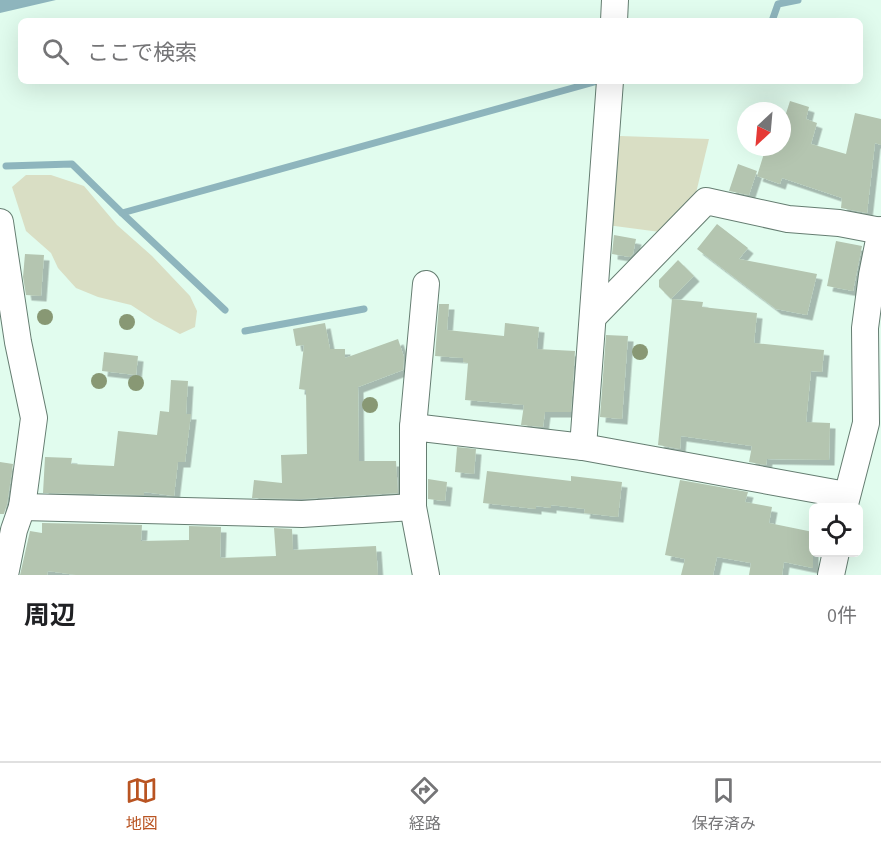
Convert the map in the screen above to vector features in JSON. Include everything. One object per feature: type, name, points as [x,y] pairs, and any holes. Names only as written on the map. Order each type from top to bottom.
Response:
[{"type":"street","points":[[614,18],[615,0]]},
{"type":"street","points":[[583,447],[610,84]]},
{"type":"street","points":[[413,427],[583,447],[845,501],[873,423],[872,275],[881,230],[839,223],[788,219],[706,201],[593,317]]},
{"type":"street","points":[[0,222],[18,342],[34,418],[22,507],[14,530],[5,575]]},
{"type":"street","points":[[426,284],[413,427],[413,507],[426,575]]},
{"type":"street","points":[[22,507],[302,514],[413,507]]},
{"type":"street","points":[[831,575],[835,557]]},
{"type":"green space","points":[[620,136],[709,139],[696,193],[660,232],[607,225]]},
{"type":"green space","points":[[26,175],[51,175],[84,186],[117,225],[152,256],[190,296],[197,311],[195,327],[180,334],[131,305],[98,297],[76,288],[58,268],[51,253],[26,231],[12,187]]},
{"type":"water","points":[[0,0],[56,0],[0,13]]},
{"type":"building","points":[[790,102],[809,107],[806,119],[817,123],[811,144],[846,154],[855,113],[881,119],[881,145],[875,143],[867,213],[841,208],[842,198],[782,178],[780,184],[757,176],[763,156],[791,156]]},
{"type":"building","points":[[738,164],[757,171],[749,195],[729,191]]},
{"type":"building","points":[[717,224],[748,248],[739,259],[817,274],[807,315],[776,309],[697,249]]},
{"type":"building","points":[[614,235],[636,239],[633,254],[630,257],[612,254]]},
{"type":"building","points":[[836,241],[862,246],[853,291],[827,286]]},
{"type":"building","points":[[25,254],[44,255],[41,296],[26,295],[23,277]]},
{"type":"building","points":[[678,260],[694,276],[671,299],[659,287],[659,280]]},
{"type":"building","points":[[672,299],[703,302],[702,307],[757,313],[754,343],[824,350],[822,372],[811,371],[806,422],[830,423],[829,460],[767,459],[766,465],[749,462],[752,446],[681,436],[680,449],[658,445]]},
{"type":"building","points":[[439,304],[449,304],[447,330],[504,336],[505,323],[539,327],[537,349],[575,351],[571,412],[545,412],[543,427],[521,425],[524,405],[465,400],[468,363],[463,362],[463,358],[435,356]]},
{"type":"building","points":[[325,323],[330,349],[345,349],[345,358],[398,339],[404,357],[403,370],[358,387],[359,461],[396,461],[398,493],[302,499],[252,498],[254,480],[282,483],[281,455],[307,454],[306,390],[299,389],[304,345],[296,346],[293,329]]},
{"type":"building","points":[[606,335],[628,336],[622,419],[600,417]]},
{"type":"building","points":[[104,352],[138,356],[136,375],[102,371]]},
{"type":"building","points":[[171,380],[188,381],[186,414],[191,414],[185,462],[178,462],[174,496],[144,492],[144,495],[43,493],[45,457],[72,458],[71,464],[114,466],[118,431],[157,435],[160,411],[169,412]]},
{"type":"building","points":[[457,447],[476,449],[474,474],[455,472]]},
{"type":"building","points":[[0,462],[13,464],[4,514],[0,514]]},
{"type":"building","points":[[487,471],[571,481],[571,476],[622,482],[618,517],[584,513],[585,509],[551,505],[551,508],[536,506],[536,509],[483,503]]},
{"type":"building","points":[[428,479],[447,482],[445,501],[428,499]]},
{"type":"building","points":[[680,480],[748,492],[745,502],[772,507],[769,523],[809,531],[809,557],[813,557],[813,568],[784,562],[782,575],[749,575],[751,563],[717,557],[713,575],[681,575],[685,559],[665,555]]},
{"type":"building","points":[[42,523],[142,525],[141,541],[189,540],[189,526],[221,527],[220,558],[276,556],[274,528],[292,529],[293,550],[376,546],[378,575],[76,575],[48,571],[47,575],[20,575],[30,531],[42,533]]},
{"type":"waterway","points":[[773,18],[778,4],[798,0]]},
{"type":"waterway","points":[[6,166],[72,164],[122,213],[587,84]]},
{"type":"waterway","points":[[122,213],[225,310]]},
{"type":"waterway","points":[[245,331],[364,309]]}]
